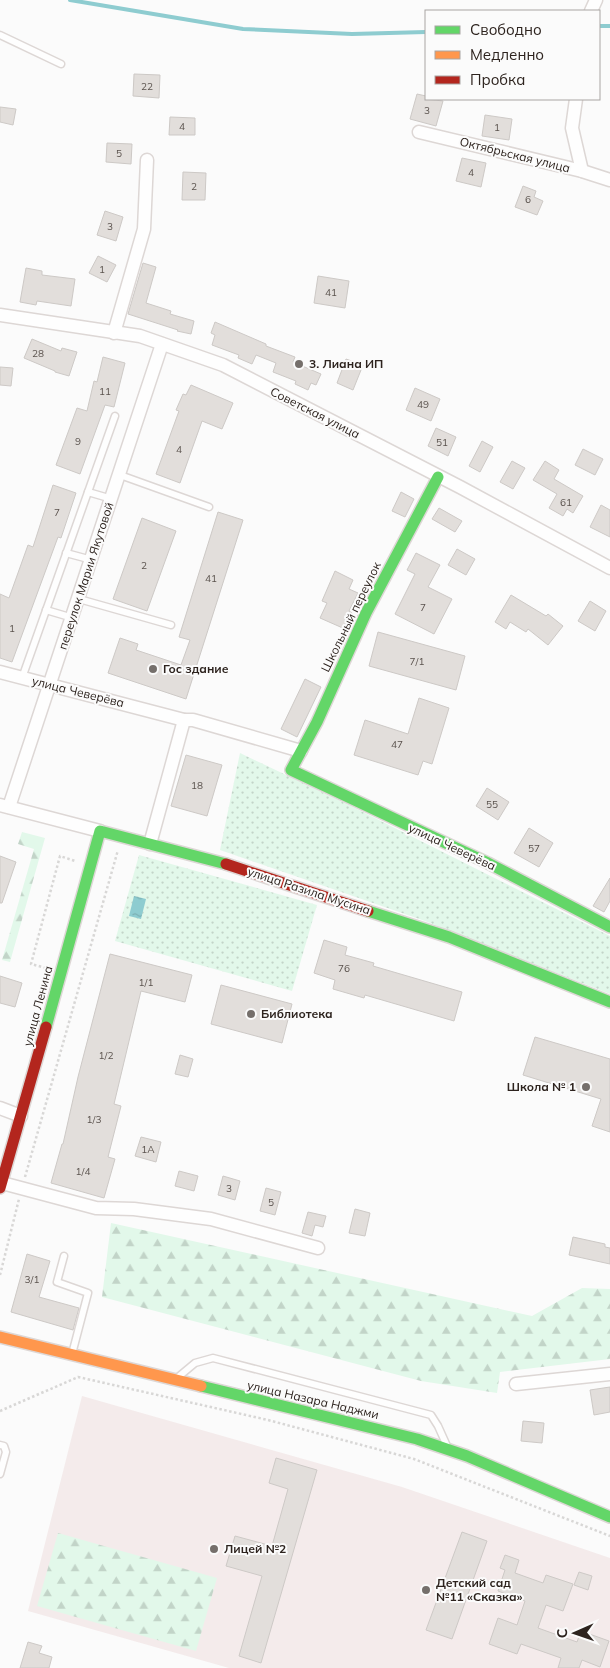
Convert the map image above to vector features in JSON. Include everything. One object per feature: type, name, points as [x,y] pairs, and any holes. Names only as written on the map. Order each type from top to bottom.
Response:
[{"type":"street","points":[[576,100],[572,128],[582,171]]},
{"type":"street","name":"Октябрьская улица","points":[[419,132],[582,171],[610,180]]},
{"type":"street","points":[[114,333],[144,229],[147,160]]},
{"type":"street","name":"Советская улица","points":[[0,315],[140,336],[223,365],[460,487],[610,568]]},
{"type":"street","name":"переулок Марии Якутовой","points":[[5,806],[51,684],[162,344]]},
{"type":"street","name":"Школьный переулок","points":[[291,770],[317,722],[366,613],[438,477]]},
{"type":"street","name":"улица Чеверёва","points":[[0,672],[184,720],[193,720],[302,751]]},
{"type":"street","points":[[150,844],[184,720]]},
{"type":"street","name":"улица Чеверёва","points":[[291,770],[488,863],[610,927]]},
{"type":"street","name":"улица Разила Мусина","points":[[5,806],[219,862],[449,937],[610,1002]]},
{"type":"street","name":"улица Ленина","points":[[1,1186],[100,831]]},
{"type":"street","points":[[0,1108],[21,1116]]},
{"type":"street","points":[[1,1186],[22,1189],[96,1208],[134,1210],[210,1220],[318,1248]]},
{"type":"street","name":"улица Назара Наджми","points":[[0,1338],[417,1439],[467,1456],[610,1518]]},
{"type":"street","points":[[516,1384],[610,1374]]},
{"type":"lane","points":[[0,35],[61,64]]},
{"type":"lane","points":[[22,678],[115,416]]},
{"type":"lane","points":[[120,474],[209,507]]},
{"type":"lane","points":[[88,492],[112,499]]},
{"type":"lane","points":[[66,553],[92,560]]},
{"type":"lane","points":[[79,599],[171,625]]},
{"type":"lane","points":[[46,610],[73,618]]},
{"type":"lane","points":[[64,1256],[57,1282],[88,1293],[72,1355]]},
{"type":"lane","points":[[173,1381],[195,1363],[214,1358],[431,1415],[448,1450]]},
{"type":"lane","points":[[0,1445],[4,1446],[6,1452],[0,1474]]},
{"type":"path","points":[[0,1275],[22,1189],[122,837]]},
{"type":"path","points":[[46,968],[31,964],[60,856],[75,861]]},
{"type":"path","points":[[0,1411],[78,1377],[268,1420],[414,1459],[610,1536]]},
{"type":"shaded area","name":"Лицей №2","points":[[82,1396],[402,1487],[610,1558],[610,1668],[229,1668],[28,1611]]},
{"type":"green space","points":[[240,753],[349,805],[610,936],[610,994],[425,921],[220,850]]},
{"type":"green space","points":[[22,832],[45,838],[10,962],[2,960],[34,849],[18,844]]},
{"type":"green space","points":[[139,855],[317,905],[292,991],[115,941]]},
{"type":"green space","points":[[111,1223],[532,1316],[582,1288],[610,1289],[610,1359],[500,1372],[497,1393],[421,1381],[102,1297]]},
{"type":"green space","points":[[58,1533],[217,1578],[196,1651],[37,1606]]},
{"type":"water","points":[[134,896],[146,899],[141,919],[129,916]]},
{"type":"building","points":[[134,74],[160,75],[159,98],[133,96]]},
{"type":"building","points":[[417,94],[425,96],[425,100],[443,101],[436,126],[410,119]]},
{"type":"building","points":[[0,107],[16,109],[13,125],[0,122]]},
{"type":"building","points":[[485,115],[512,119],[509,140],[482,136]]},
{"type":"building","points":[[170,117],[195,118],[195,135],[169,135]]},
{"type":"building","points":[[107,143],[132,144],[131,164],[106,162]]},
{"type":"building","points":[[462,158],[486,163],[481,187],[456,181]]},
{"type":"building","points":[[183,172],[206,173],[205,200],[182,200]]},
{"type":"building","points":[[523,186],[536,191],[534,197],[543,201],[537,215],[515,207]]},
{"type":"building","points":[[105,211],[123,217],[116,241],[97,235]]},
{"type":"building","points":[[98,256],[116,265],[107,282],[89,273]]},
{"type":"building","points":[[143,263],[156,267],[146,303],[171,311],[170,314],[194,321],[191,334],[128,314]]},
{"type":"building","points":[[26,268],[42,271],[42,275],[75,279],[71,306],[37,301],[36,305],[20,302]]},
{"type":"building","points":[[318,276],[349,281],[345,308],[314,303]]},
{"type":"building","points":[[215,322],[266,344],[266,346],[295,357],[293,362],[321,374],[316,385],[311,383],[308,390],[295,384],[296,381],[273,372],[276,363],[256,355],[252,364],[238,358],[239,355],[212,345],[215,335],[211,333]]},
{"type":"building","points":[[32,339],[61,351],[62,348],[77,352],[69,376],[24,358]]},
{"type":"building","points":[[103,357],[125,363],[114,407],[105,405],[80,474],[56,465],[77,408],[87,411],[94,381],[97,382]]},
{"type":"building","points":[[346,359],[363,365],[353,390],[337,383]]},
{"type":"building","points":[[0,367],[13,368],[11,386],[0,385]]},
{"type":"building","points":[[191,385],[233,403],[222,429],[202,421],[180,483],[156,474],[179,411],[176,410],[183,394],[186,395]]},
{"type":"building","points":[[415,388],[440,399],[431,421],[406,410]]},
{"type":"building","points":[[436,428],[456,437],[448,456],[428,446]]},
{"type":"building","points":[[482,441],[493,447],[480,472],[469,466]]},
{"type":"building","points":[[583,449],[603,459],[595,475],[575,465]]},
{"type":"building","points":[[512,461],[525,468],[513,489],[500,482]]},
{"type":"building","points":[[545,461],[559,470],[554,479],[583,496],[573,513],[567,509],[563,516],[549,508],[557,494],[533,480]]},
{"type":"building","points":[[53,485],[76,493],[61,538],[58,537],[12,662],[0,658],[0,594],[9,598],[28,545],[33,547]]},
{"type":"building","points":[[401,492],[414,499],[405,517],[392,511]]},
{"type":"building","points":[[601,505],[610,510],[610,537],[590,527]]},
{"type":"building","points":[[439,508],[462,521],[455,532],[432,519]]},
{"type":"building","points":[[218,512],[243,520],[186,699],[108,673],[120,638],[138,644],[136,650],[181,665],[190,640],[179,637]]},
{"type":"building","points":[[142,518],[176,531],[147,611],[113,599]]},
{"type":"building","points":[[457,549],[475,559],[466,575],[448,565]]},
{"type":"building","points":[[416,553],[440,565],[428,587],[452,599],[434,634],[395,614],[415,574],[407,570]]},
{"type":"building","points":[[335,571],[353,580],[349,589],[358,593],[349,611],[352,613],[345,629],[320,618],[327,603],[322,601]]},
{"type":"building","points":[[511,595],[546,616],[548,614],[563,626],[548,645],[528,629],[526,632],[510,622],[506,629],[495,622]]},
{"type":"building","points":[[590,601],[606,611],[595,631],[578,621]]},
{"type":"building","points":[[378,632],[465,656],[456,690],[369,666]]},
{"type":"building","points":[[305,679],[321,687],[297,737],[281,729]]},
{"type":"building","points":[[419,698],[449,708],[432,764],[423,761],[418,775],[354,755],[365,720],[408,734]]},
{"type":"building","points":[[186,755],[222,765],[207,816],[171,806]]},
{"type":"building","points":[[487,788],[509,802],[498,820],[476,806]]},
{"type":"building","points":[[529,828],[553,843],[539,867],[514,853]]},
{"type":"building","points":[[0,856],[16,862],[2,903],[0,903]]},
{"type":"building","points":[[610,878],[610,901],[604,912],[593,906]]},
{"type":"building","points":[[324,940],[347,947],[345,955],[374,963],[373,966],[462,992],[454,1021],[365,995],[364,998],[333,989],[335,980],[314,973]]},
{"type":"building","points":[[110,954],[192,975],[185,1002],[141,991],[114,1104],[121,1106],[108,1157],[115,1159],[104,1198],[51,1183],[63,1144],[78,1077]]},
{"type":"building","points":[[0,976],[22,983],[15,1007],[0,1003]]},
{"type":"building","name":"Библиотека","points":[[221,985],[292,1004],[282,1043],[211,1024]]},
{"type":"building","name":"Школа № 1","points":[[535,1037],[610,1059],[610,1132],[592,1126],[601,1099],[523,1075]]},
{"type":"building","points":[[180,1055],[193,1059],[188,1077],[175,1074]]},
{"type":"building","points":[[141,1137],[161,1142],[156,1162],[135,1156]]},
{"type":"building","points":[[179,1171],[198,1176],[194,1191],[175,1186]]},
{"type":"building","points":[[223,1176],[240,1181],[235,1200],[218,1195]]},
{"type":"building","points":[[266,1188],[281,1192],[275,1215],[260,1211]]},
{"type":"building","points":[[355,1209],[370,1213],[365,1236],[349,1233]]},
{"type":"building","points":[[308,1212],[326,1216],[323,1227],[315,1225],[312,1236],[302,1233]]},
{"type":"building","points":[[573,1237],[605,1244],[605,1247],[610,1248],[610,1264],[569,1255]]},
{"type":"building","points":[[27,1254],[50,1261],[39,1297],[79,1308],[73,1330],[11,1312]]},
{"type":"building","points":[[610,1387],[610,1412],[594,1415],[590,1390]]},
{"type":"building","points":[[523,1421],[544,1423],[542,1443],[521,1441]]},
{"type":"building","points":[[276,1458],[317,1470],[261,1663],[239,1656],[262,1576],[226,1566],[235,1536],[272,1546],[288,1489],[269,1483]]},
{"type":"building","points":[[462,1532],[487,1541],[452,1639],[426,1630]]},
{"type":"building","points":[[505,1555],[519,1560],[515,1573],[543,1583],[546,1575],[573,1584],[563,1611],[546,1605],[538,1628],[577,1642],[581,1631],[609,1641],[600,1667],[582,1660],[579,1668],[558,1668],[561,1658],[521,1644],[517,1654],[489,1644],[498,1618],[517,1625],[525,1601],[498,1591],[505,1570],[500,1568]]},
{"type":"building","points":[[579,1572],[592,1576],[588,1590],[574,1585]]},
{"type":"building","points":[[28,1642],[42,1646],[39,1653],[52,1657],[49,1668],[20,1668]]},
{"type":"waterway","points":[[70,0],[243,29],[352,34],[425,32]]},
{"type":"waterway","points":[[600,26],[610,26]]},
{"type":"traffic: fast","points":[[438,477],[366,613],[317,722],[291,770],[488,863],[610,927]]},
{"type":"traffic: fast","points":[[46,1027],[100,831],[226,864]]},
{"type":"traffic: fast","points":[[368,911],[449,937],[610,1002]]},
{"type":"traffic: fast","points":[[201,1386],[417,1439],[467,1456],[610,1517]]},
{"type":"traffic: slow","points":[[0,1337],[201,1386]]},
{"type":"traffic: jam","points":[[226,864],[368,911]]},
{"type":"traffic: jam","points":[[0,1188],[46,1027]]},
{"type":"place","name":"3. Лиана ИП","points":[[299,364]]},
{"type":"place","name":"Гос здание","points":[[153,669]]},
{"type":"place","name":"Библиотека","points":[[251,1014]]},
{"type":"place","name":"Школа № 1","points":[[586,1087]]},
{"type":"place","name":"Лицей №2","points":[[214,1549]]},
{"type":"place","name":"Детский сад №11 «Сказка»","points":[[426,1590]]}]
